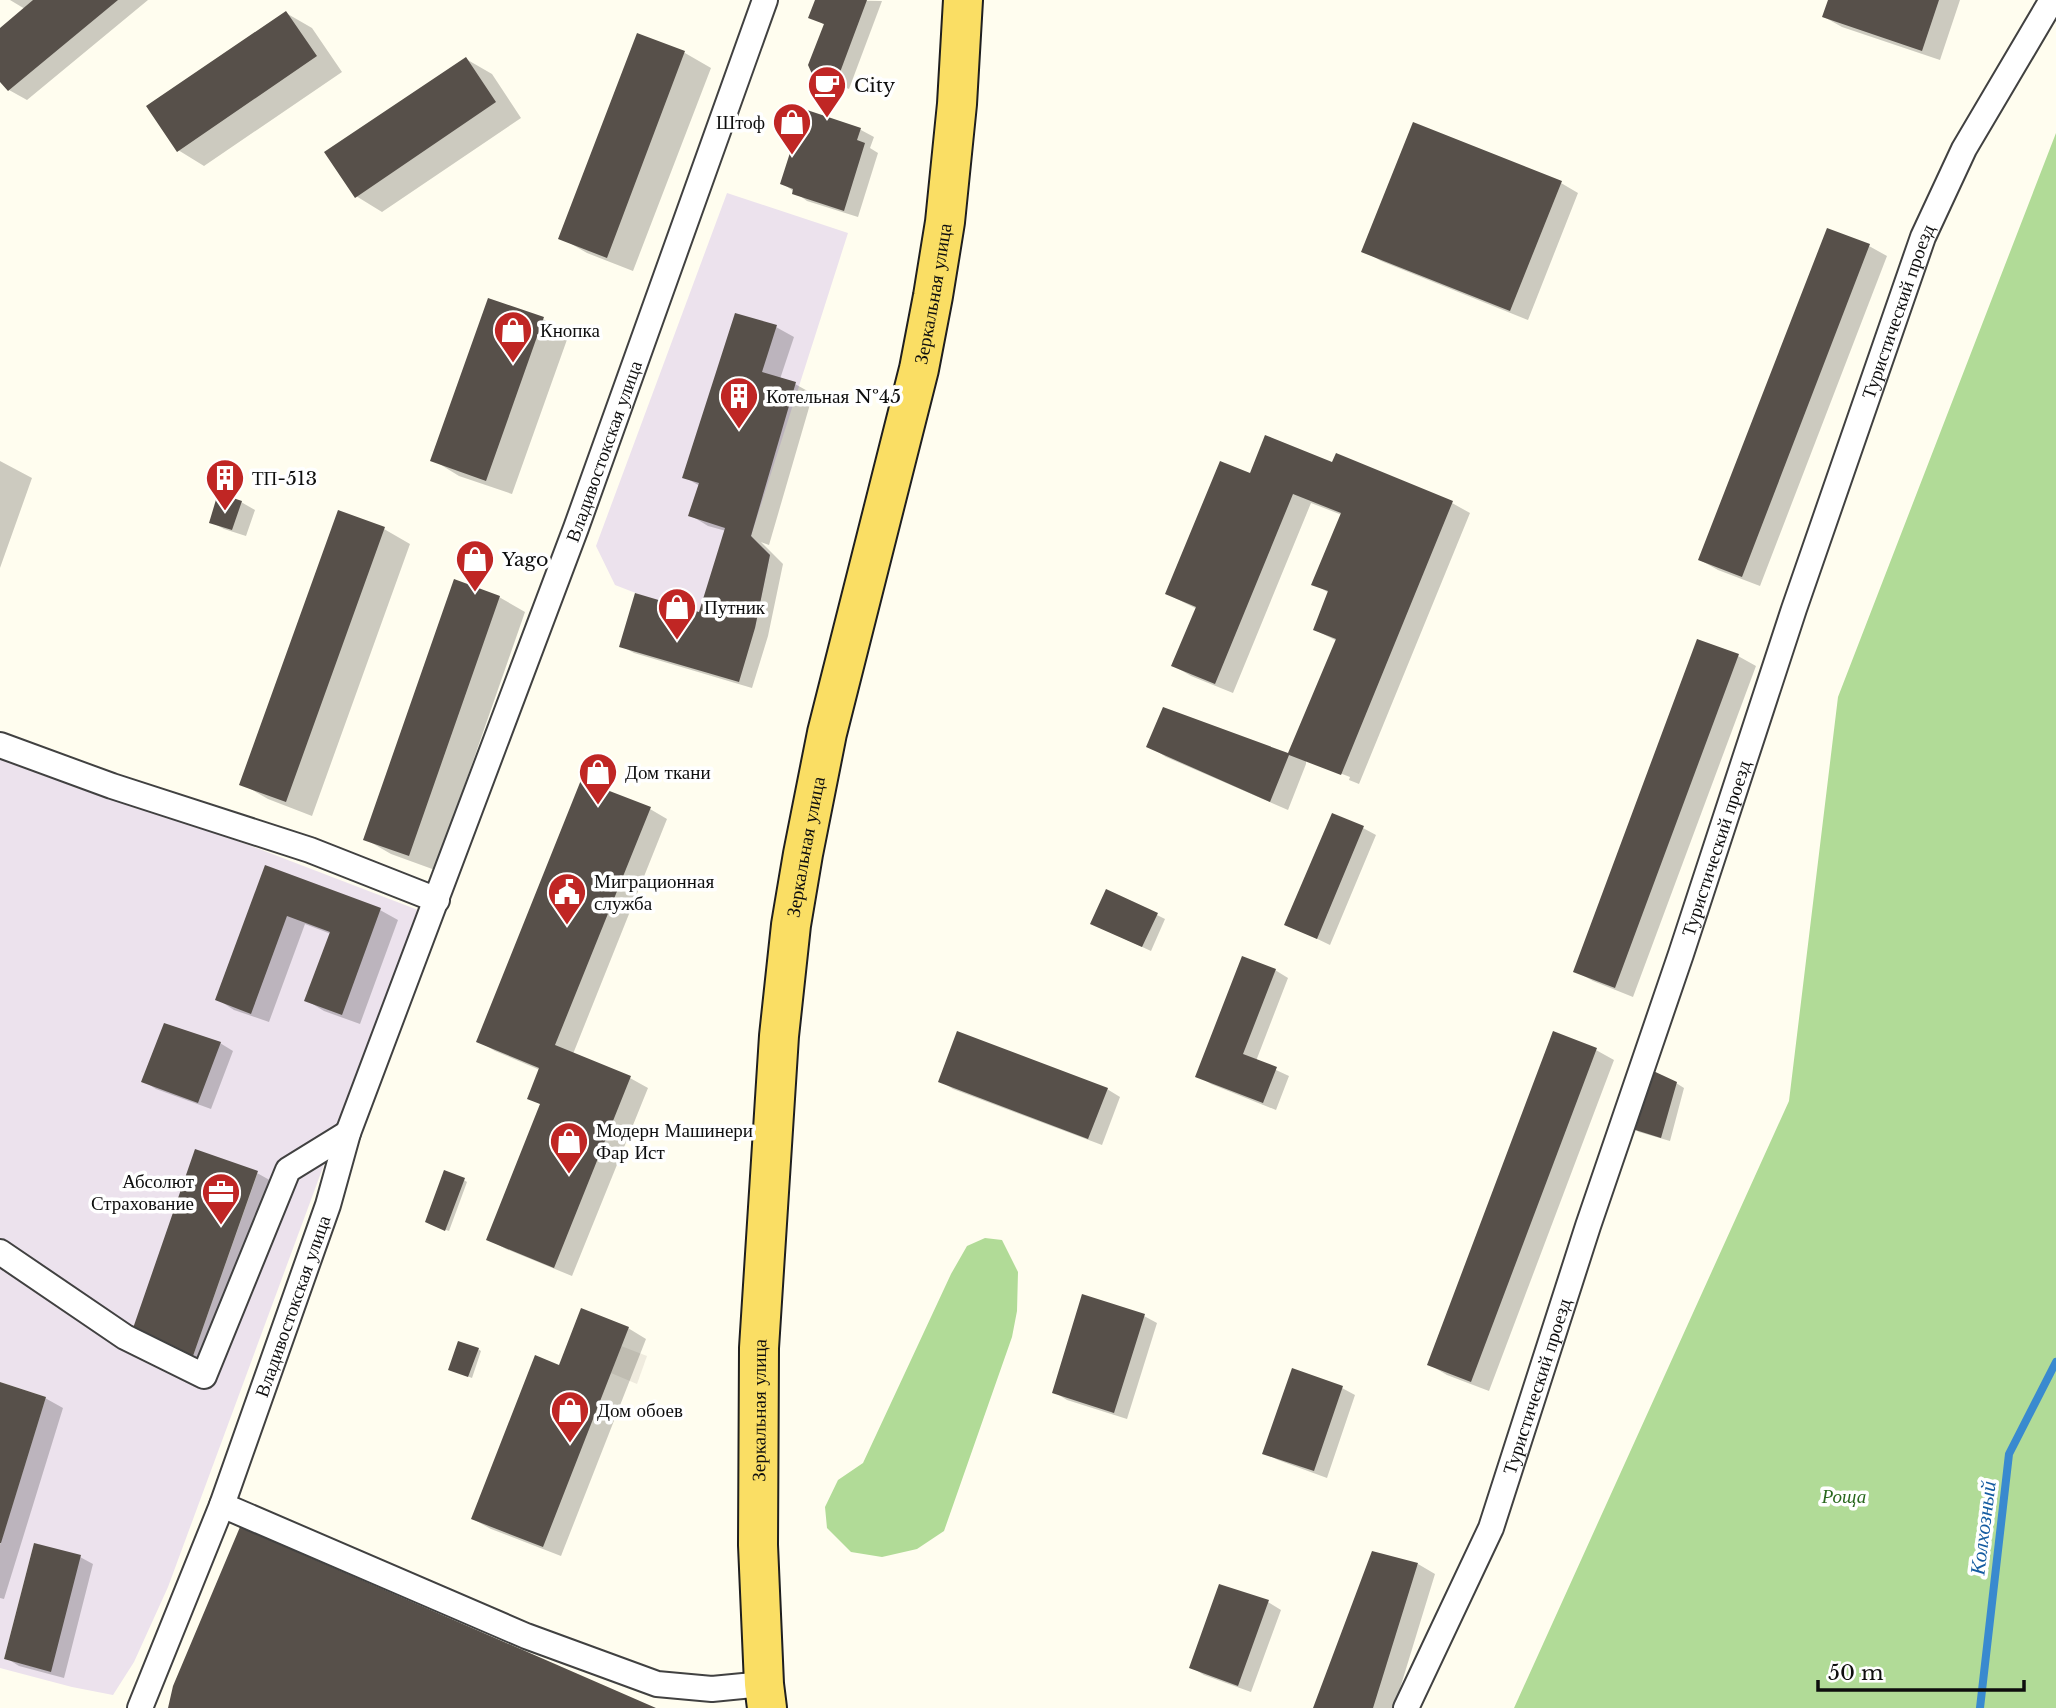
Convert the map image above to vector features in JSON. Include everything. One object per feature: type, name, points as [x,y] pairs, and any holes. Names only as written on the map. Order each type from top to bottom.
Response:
[{"type":"main road","name":"Зеркальная улица","points":[[765,1696],[758,1545],[759,1348],[779,1036],[791,925],[827,733],[912,396],[933,296],[957,104],[963,0]]},
{"type":"street","name":"Владивостокская улица","points":[[141,1708],[222,1505],[328,1205],[348,1133],[599,463],[765,0]]},
{"type":"street","name":"Туристический проезд","points":[[1406,1708],[1491,1528],[1588,1226],[1794,609],[1923,237],[1964,149],[2052,0]]},
{"type":"street","points":[[0,745],[112,786],[310,850],[437,900]]},
{"type":"street","points":[[0,1252],[125,1337],[204,1376],[288,1170],[348,1133]]},
{"type":"street","points":[[222,1505],[526,1636],[657,1684],[765,1696]]},
{"type":"shaded area","points":[[727,193],[848,233],[751,536],[770,555],[755,628],[646,597],[615,585],[596,546]]},
{"type":"shaded area","points":[[0,756],[254,847],[418,910],[168,1587],[134,1662],[113,1695],[0,1668],[0,1545],[46,1397],[0,1382]],"holes":[[[258,1172],[193,1356],[131,1335]],[[34,1543],[50,1671],[4,1659]]]},
{"type":"shaded area","points":[[621,1346],[647,1356],[637,1384],[611,1373]]},
{"type":"green space","name":"Роща","points":[[2056,133],[2056,1708],[1514,1708],[1789,1101],[1838,697]]},
{"type":"green space","points":[[985,1238],[1002,1240],[1018,1272],[1017,1311],[1012,1337],[944,1531],[917,1549],[882,1557],[851,1552],[827,1528],[825,1507],[838,1480],[863,1463],[951,1274],[967,1246]]},
{"type":"building","points":[[33,0],[118,0],[8,91],[0,82],[0,28]]},
{"type":"building","points":[[815,0],[867,0],[836,83],[812,74],[808,65],[824,24],[808,18]]},
{"type":"building","points":[[1828,0],[1939,0],[1922,51],[1822,17]]},
{"type":"building","points":[[286,11],[317,56],[177,152],[146,106]]},
{"type":"building","points":[[637,33],[685,51],[607,258],[558,239]]},
{"type":"building","points":[[466,57],[496,102],[355,198],[324,152]]},
{"type":"building","points":[[804,109],[861,128],[857,140],[865,143],[844,211],[792,194],[793,189],[780,184]]},
{"type":"building","points":[[1413,122],[1562,181],[1510,311],[1361,252]]},
{"type":"building","points":[[1827,228],[1870,244],[1742,577],[1698,560]]},
{"type":"building","points":[[488,298],[544,317],[486,481],[430,461]]},
{"type":"building","points":[[735,313],[777,325],[762,372],[796,382],[751,536],[770,555],[755,628],[739,682],[619,647],[635,593],[699,612],[725,528],[688,516],[699,483],[682,478]]},
{"type":"building","points":[[1265,435],[1332,462],[1336,453],[1453,501],[1341,775],[1289,755],[1270,802],[1146,747],[1163,707],[1288,753],[1336,639],[1313,630],[1328,591],[1311,585],[1341,513],[1293,494],[1215,684],[1171,666],[1196,607],[1165,594],[1220,461],[1250,473]]},
{"type":"building","name":"ТП-513","points":[[218,493],[242,501],[232,530],[209,523]]},
{"type":"building","points":[[338,510],[385,527],[286,802],[239,785]]},
{"type":"building","points":[[454,579],[500,596],[409,856],[363,840]]},
{"type":"building","points":[[1697,639],[1739,654],[1615,988],[1573,972]]},
{"type":"building","points":[[581,780],[651,807],[555,1045],[631,1076],[554,1268],[486,1240],[540,1104],[527,1099],[539,1068],[476,1042]]},
{"type":"building","points":[[1332,813],[1364,826],[1317,939],[1284,925]]},
{"type":"building","points":[[265,865],[381,908],[342,1015],[304,1001],[330,932],[287,916],[251,1014],[215,1000]]},
{"type":"building","points":[[1106,889],[1158,913],[1142,947],[1090,924]]},
{"type":"building","points":[[1242,956],[1276,969],[1243,1054],[1277,1067],[1263,1103],[1195,1077]]},
{"type":"building","points":[[164,1023],[221,1042],[198,1103],[141,1082]]},
{"type":"building","points":[[957,1031],[1108,1088],[1088,1139],[938,1082]]},
{"type":"building","points":[[1553,1031],[1597,1048],[1471,1382],[1427,1365]]},
{"type":"building","points":[[1649,1069],[1677,1082],[1661,1138],[1629,1128]]},
{"type":"building","points":[[195,1149],[258,1171],[193,1356],[131,1334]]},
{"type":"building","points":[[444,1170],[465,1178],[445,1231],[425,1222]]},
{"type":"building","points":[[1082,1294],[1145,1314],[1114,1413],[1052,1393]]},
{"type":"building","points":[[581,1308],[629,1327],[543,1547],[471,1519],[535,1355],[559,1365]]},
{"type":"building","points":[[458,1341],[479,1348],[468,1377],[448,1370]]},
{"type":"building","points":[[1292,1368],[1343,1386],[1314,1471],[1262,1454]]},
{"type":"building","points":[[0,1382],[46,1397],[1,1543],[0,1543]]},
{"type":"building","points":[[240,1527],[656,1708],[168,1708],[173,1686]]},
{"type":"building","points":[[34,1543],[81,1555],[51,1672],[4,1659]]},
{"type":"building","points":[[1372,1551],[1418,1563],[1373,1708],[1313,1708]]},
{"type":"building","points":[[1219,1584],[1269,1600],[1238,1686],[1189,1668]]},
{"type":"waterway","name":"Колхозный","points":[[1980,1708],[2009,1454],[2056,1362]]},
{"type":"place","name":"City","points":[[827,119]]},
{"type":"place","name":"Штоф","points":[[792,156]]},
{"type":"place","name":"Кнопка","points":[[513,364]]},
{"type":"place","name":"Котельная №45","points":[[739,430]]},
{"type":"place","name":"ТП-513","points":[[225,512]]},
{"type":"place","name":"Yago","points":[[475,593]]},
{"type":"place","name":"Путник","points":[[677,641]]},
{"type":"place","name":"Дом ткани","points":[[598,806]]},
{"type":"place","name":"Миграционная служба","points":[[567,926]]},
{"type":"place","name":"Модерн Машинери Фар Ист","points":[[569,1175]]},
{"type":"place","name":"Абсолют Страхование","points":[[221,1226]]},
{"type":"place","name":"Дом обоев","points":[[570,1444]]}]
